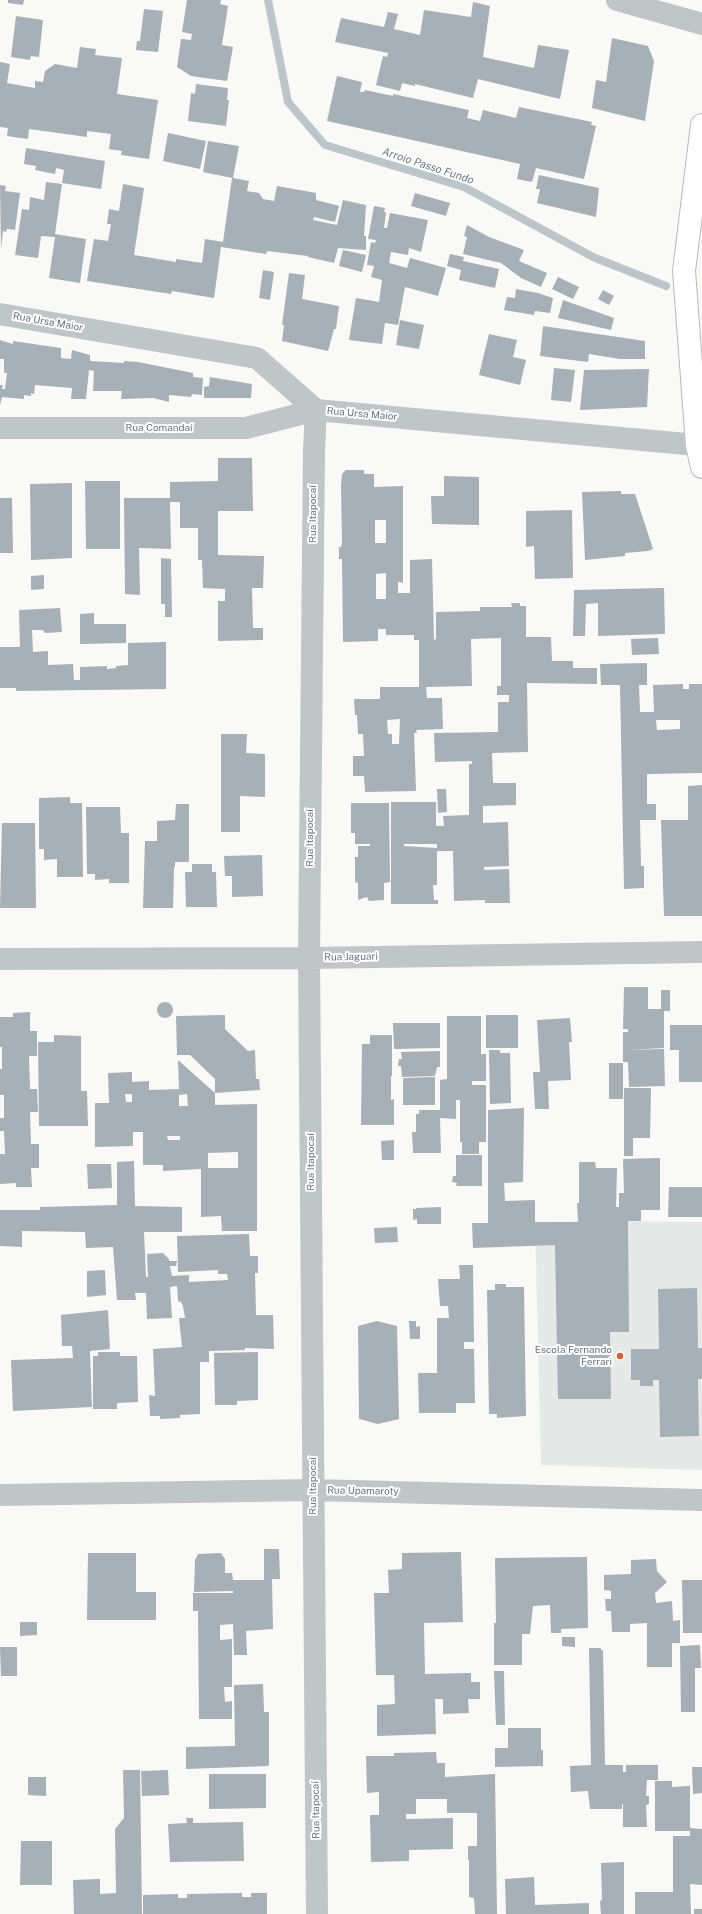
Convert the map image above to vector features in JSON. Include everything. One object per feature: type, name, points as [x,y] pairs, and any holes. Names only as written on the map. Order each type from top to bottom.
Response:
[{"type":"main road","points":[[702,125],[684,271],[697,445],[702,467]]},
{"type":"street","points":[[617,0],[702,24]]},
{"type":"street","name":"Rua Ursa Maior","points":[[0,314],[256,358],[316,410],[697,445]]},
{"type":"street","name":"Rua Comandaí","points":[[0,428],[246,428],[316,410]]},
{"type":"street","name":"Rua Itapocaí","points":[[316,410],[313,466],[309,958],[317,1914]]},
{"type":"street","name":"Rua Jaguari","points":[[0,959],[309,958],[702,952]]},
{"type":"street","name":"Rua Upamaroty","points":[[0,1495],[313,1490],[702,1500]]},
{"type":"shaded area","name":"Escola Fernando Ferrari","points":[[535,1222],[702,1222],[702,1470],[541,1465]]},
{"type":"building","points":[[8,0],[24,0],[23,5],[8,3]]},
{"type":"building","points":[[187,0],[221,0],[220,4],[228,6],[222,45],[233,47],[227,81],[191,76],[177,67],[181,39],[191,40],[192,34],[182,32]]},
{"type":"building","points":[[473,2],[490,6],[483,57],[534,68],[538,45],[569,50],[560,99],[478,79],[473,98],[415,84],[415,86],[402,83],[400,91],[376,85],[383,56],[387,57],[388,53],[335,42],[341,18],[384,27],[388,12],[398,14],[394,29],[420,35],[424,10],[471,17]]},
{"type":"building","points":[[144,9],[163,11],[158,52],[136,50],[137,41],[140,41]]},
{"type":"building","points":[[16,16],[43,20],[39,57],[31,56],[30,60],[11,57]]},
{"type":"building","points":[[612,38],[648,46],[654,61],[645,121],[592,108],[596,80],[606,82]]},
{"type":"building","points":[[80,47],[96,49],[95,55],[122,58],[117,94],[158,100],[149,159],[121,155],[122,151],[109,149],[111,134],[87,131],[87,137],[29,129],[28,139],[7,136],[8,128],[0,127],[0,62],[10,64],[7,83],[35,88],[35,81],[43,82],[45,71],[55,64],[77,68]]},
{"type":"building","points":[[337,76],[362,82],[360,92],[364,92],[365,90],[393,96],[393,94],[469,110],[467,118],[480,121],[483,110],[516,118],[519,107],[592,122],[591,125],[596,126],[584,179],[536,168],[532,182],[517,179],[520,164],[327,121]]},
{"type":"building","points":[[196,84],[228,88],[227,100],[229,100],[226,126],[188,121],[191,93],[195,94]]},
{"type":"building","points":[[168,133],[206,141],[200,169],[163,161]]},
{"type":"building","points":[[208,141],[239,146],[233,178],[249,181],[247,191],[259,193],[263,199],[274,201],[277,186],[316,193],[316,200],[339,206],[335,222],[314,217],[313,220],[337,225],[343,200],[366,205],[364,236],[366,236],[366,250],[338,248],[334,263],[308,256],[267,251],[266,254],[221,247],[214,298],[172,291],[171,294],[87,281],[94,239],[108,241],[111,224],[107,224],[109,209],[119,211],[123,184],[144,188],[134,255],[176,262],[176,259],[202,263],[205,239],[223,242],[232,178],[203,172]]},
{"type":"building","points":[[26,148],[105,161],[101,189],[62,183],[64,170],[56,168],[55,174],[35,170],[36,166],[24,164]]},
{"type":"building","points":[[539,175],[599,188],[596,217],[537,203],[540,189],[536,189]]},
{"type":"building","points":[[46,182],[62,184],[55,234],[86,239],[80,283],[49,278],[55,237],[41,236],[38,258],[15,255],[22,209],[29,210],[30,197],[44,200]]},
{"type":"building","points":[[0,185],[6,186],[5,191],[20,193],[15,230],[7,229],[6,232],[3,231],[1,249]]},
{"type":"building","points":[[415,193],[450,203],[446,216],[411,206]]},
{"type":"building","points":[[374,206],[385,208],[384,228],[387,228],[390,213],[428,220],[421,252],[409,248],[408,255],[391,252],[389,263],[407,268],[410,258],[446,268],[438,296],[405,287],[398,325],[385,323],[382,344],[349,340],[356,298],[379,302],[382,280],[371,277],[374,266],[367,265],[371,242],[375,243],[376,240],[368,239]]},
{"type":"building","points":[[467,225],[489,237],[524,250],[519,261],[547,273],[541,287],[521,278],[501,263],[463,254],[467,237],[464,236]]},
{"type":"building","points":[[343,250],[366,255],[362,272],[339,266]]},
{"type":"building","points":[[450,254],[464,257],[463,261],[499,269],[495,288],[459,280],[461,270],[447,266]]},
{"type":"building","points":[[263,270],[274,272],[270,300],[259,298]]},
{"type":"building","points":[[289,273],[305,275],[302,299],[339,306],[336,329],[334,329],[328,351],[282,341],[284,325],[282,325]]},
{"type":"building","points":[[558,277],[579,287],[573,299],[552,289]]},
{"type":"building","points":[[516,289],[538,293],[553,298],[550,313],[535,311],[534,315],[504,310],[507,297],[515,298]]},
{"type":"building","points":[[603,290],[614,296],[609,305],[598,299]]},
{"type":"building","points":[[563,300],[614,318],[611,330],[558,318]]},
{"type":"building","points":[[400,320],[424,325],[419,349],[396,345]]},
{"type":"building","points":[[543,326],[645,341],[645,359],[620,359],[589,354],[588,362],[540,356]]},
{"type":"building","points":[[489,334],[517,340],[513,357],[526,360],[520,385],[479,375]]},
{"type":"building","points":[[0,340],[13,344],[13,341],[61,348],[61,358],[71,359],[72,350],[90,355],[90,361],[124,363],[124,361],[138,362],[193,373],[193,377],[203,378],[202,395],[192,394],[191,397],[169,395],[169,402],[153,398],[121,399],[122,391],[93,391],[94,371],[89,370],[86,399],[71,399],[72,388],[35,385],[34,394],[31,393],[31,396],[24,395],[24,399],[2,397],[0,405],[0,385],[3,385],[2,389],[5,389],[7,373],[4,373],[4,359],[0,359]]},
{"type":"building","points":[[554,368],[575,370],[571,402],[551,400]]},
{"type":"building","points":[[649,369],[647,407],[580,410],[584,370]]},
{"type":"building","points":[[210,377],[252,384],[251,398],[204,398],[204,387],[209,386]]},
{"type":"building","points":[[218,458],[252,458],[253,511],[218,511],[218,555],[264,556],[263,588],[252,588],[253,628],[263,628],[263,640],[218,641],[218,601],[225,601],[225,589],[203,588],[202,560],[198,560],[198,528],[180,528],[180,502],[170,502],[171,549],[139,548],[140,595],[125,594],[124,498],[170,498],[170,482],[218,481]]},
{"type":"building","points":[[346,470],[364,470],[364,474],[374,474],[374,487],[403,486],[403,583],[398,582],[398,593],[410,593],[410,560],[432,559],[434,640],[436,639],[436,612],[480,611],[480,607],[512,607],[511,603],[520,603],[520,606],[526,606],[526,637],[551,637],[552,661],[573,661],[573,668],[597,668],[597,684],[527,683],[528,752],[492,753],[493,783],[516,783],[516,805],[483,806],[483,823],[508,822],[509,866],[484,867],[484,870],[509,869],[510,903],[485,903],[485,900],[454,901],[453,851],[437,851],[437,885],[433,885],[434,900],[438,900],[438,904],[391,904],[391,802],[436,802],[436,826],[444,826],[443,816],[469,815],[469,764],[472,764],[472,761],[435,762],[434,733],[498,732],[498,702],[509,702],[509,695],[497,695],[497,686],[501,686],[501,638],[471,639],[472,686],[426,687],[427,698],[442,698],[443,729],[416,730],[417,733],[414,733],[416,791],[365,792],[364,776],[353,776],[353,756],[364,756],[363,734],[358,734],[354,699],[380,699],[380,687],[419,687],[419,640],[414,640],[414,635],[386,635],[386,629],[378,629],[378,641],[343,642],[342,559],[339,559],[339,547],[341,547],[342,543],[342,474]],"holes":[[[375,520],[386,520],[386,543],[375,543]],[[386,573],[386,599],[376,599],[376,574]],[[400,719],[399,744],[392,744],[392,734],[388,734],[387,720]],[[404,844],[437,844],[437,848],[404,846]]]},
{"type":"building","points":[[444,476],[479,477],[479,525],[432,524],[431,496],[444,496]]},
{"type":"building","points":[[85,481],[120,481],[120,549],[86,549]]},
{"type":"building","points":[[72,483],[72,558],[31,560],[30,484]]},
{"type":"building","points":[[621,491],[621,494],[635,494],[653,549],[648,551],[625,553],[625,556],[585,560],[582,492]]},
{"type":"building","points":[[0,498],[12,498],[13,553],[0,553]]},
{"type":"building","points":[[572,510],[573,578],[535,579],[534,546],[526,547],[526,511]]},
{"type":"building","points":[[161,558],[171,559],[172,617],[165,617],[165,604],[161,604]]},
{"type":"building","points":[[44,575],[44,589],[31,590],[31,576]]},
{"type":"building","points":[[664,588],[665,634],[598,636],[598,603],[586,604],[585,636],[573,636],[574,590]]},
{"type":"building","points":[[60,608],[62,632],[45,633],[43,630],[32,630],[33,652],[48,651],[48,665],[73,664],[74,680],[80,680],[80,667],[107,666],[107,669],[116,668],[116,666],[128,665],[128,643],[166,642],[166,689],[16,691],[16,688],[0,688],[0,647],[20,647],[19,610]]},
{"type":"building","points":[[94,613],[94,624],[126,624],[126,643],[80,644],[80,614]]},
{"type":"building","points":[[658,638],[659,654],[632,655],[631,639]]},
{"type":"building","points":[[647,663],[647,685],[639,685],[640,712],[654,712],[653,685],[683,684],[683,689],[689,689],[689,684],[702,684],[702,773],[647,774],[647,804],[656,804],[656,820],[640,820],[641,866],[644,866],[644,888],[624,889],[620,685],[601,685],[600,664]],"holes":[[[656,720],[680,720],[680,729],[657,730]]]},
{"type":"building","points":[[221,734],[247,734],[246,753],[265,754],[265,797],[240,796],[240,832],[221,832]]},
{"type":"building","points":[[702,785],[702,916],[664,916],[661,820],[688,820],[688,786]]},
{"type":"building","points":[[437,789],[446,789],[447,812],[438,813]]},
{"type":"building","points":[[70,797],[70,803],[82,803],[83,877],[57,877],[57,859],[44,860],[44,849],[39,849],[39,798]]},
{"type":"building","points":[[351,803],[389,803],[390,882],[384,883],[384,900],[369,901],[367,897],[358,900],[358,883],[355,882],[355,857],[358,857],[358,846],[370,846],[370,844],[355,844],[355,833],[351,833]]},
{"type":"building","points":[[176,804],[189,804],[189,862],[175,862],[173,908],[143,908],[145,841],[157,841],[157,821],[175,820]]},
{"type":"building","points":[[86,807],[120,807],[121,833],[129,833],[129,883],[109,883],[109,879],[95,880],[95,874],[87,874]]},
{"type":"building","points":[[2,823],[35,823],[36,908],[0,908]]},
{"type":"building","points":[[262,855],[263,896],[232,897],[232,876],[225,876],[224,856]]},
{"type":"building","points":[[192,864],[212,864],[212,872],[216,872],[217,907],[186,907],[185,872],[192,872]]},
{"type":"building","points":[[624,987],[648,987],[648,1009],[661,1009],[661,990],[670,990],[670,1011],[664,1011],[664,1048],[628,1050],[664,1049],[665,1086],[629,1087],[628,1062],[623,1062],[623,1032],[628,1032],[628,1029],[623,1029]]},
{"type":"building","points":[[162,1002],[168,1002],[173,1007],[171,1016],[168,1018],[162,1018],[157,1013],[157,1007]]},
{"type":"building","points":[[30,1012],[30,1031],[37,1031],[37,1056],[29,1056],[30,1089],[37,1089],[38,1112],[30,1112],[31,1144],[39,1144],[39,1168],[31,1168],[32,1187],[16,1187],[16,1183],[0,1184],[0,1154],[5,1154],[4,1131],[0,1131],[0,1118],[4,1118],[4,1095],[0,1095],[2,1047],[0,1047],[0,1017],[13,1017],[13,1013]]},
{"type":"building","points":[[225,1015],[225,1029],[248,1051],[255,1050],[256,1079],[259,1079],[260,1090],[215,1093],[215,1079],[190,1055],[177,1055],[176,1016]]},
{"type":"building","points":[[486,1015],[518,1015],[518,1048],[486,1048]]},
{"type":"building","points":[[447,1016],[481,1016],[481,1054],[486,1054],[486,1081],[472,1081],[472,1085],[486,1085],[486,1142],[460,1142],[460,1100],[456,1100],[456,1119],[440,1118],[441,1153],[413,1153],[412,1132],[416,1132],[416,1114],[419,1114],[419,1110],[440,1110],[440,1080],[447,1079]]},
{"type":"building","points":[[570,1018],[572,1042],[569,1042],[571,1080],[548,1081],[549,1109],[535,1109],[533,1072],[540,1072],[537,1020]]},
{"type":"building","points":[[393,1023],[440,1023],[440,1048],[394,1049]]},
{"type":"building","points":[[670,1025],[702,1025],[702,1082],[679,1082],[679,1050],[670,1050]]},
{"type":"building","points":[[54,1035],[81,1036],[81,1091],[87,1091],[88,1126],[39,1126],[38,1042],[54,1042]]},
{"type":"building","points":[[370,1035],[392,1035],[391,1100],[394,1099],[394,1125],[361,1125],[362,1044],[370,1044]]},
{"type":"building","points":[[489,1050],[500,1050],[500,1053],[510,1053],[511,1103],[490,1104]]},
{"type":"building","points":[[440,1051],[440,1067],[437,1067],[435,1076],[402,1077],[401,1066],[398,1066],[399,1059],[402,1059],[401,1052]]},
{"type":"building","points":[[178,1060],[215,1093],[215,1105],[257,1104],[257,1231],[222,1231],[221,1216],[201,1217],[201,1169],[163,1171],[163,1165],[143,1165],[143,1132],[133,1132],[133,1146],[95,1147],[95,1103],[109,1103],[108,1073],[132,1072],[132,1082],[149,1081],[149,1090],[179,1089]],"holes":[[[125,1094],[132,1094],[132,1102],[126,1102]],[[187,1094],[188,1106],[179,1106],[179,1095]],[[167,1136],[180,1136],[180,1140],[168,1140]],[[238,1152],[238,1168],[208,1168],[208,1153]]]},
{"type":"building","points":[[609,1063],[623,1063],[623,1099],[609,1099]]},
{"type":"building","points":[[435,1077],[435,1105],[403,1105],[403,1078]]},
{"type":"building","points":[[624,1088],[651,1088],[650,1138],[633,1138],[633,1156],[624,1156]]},
{"type":"building","points":[[524,1108],[523,1182],[504,1183],[505,1201],[535,1200],[535,1222],[578,1222],[577,1203],[579,1203],[579,1162],[595,1162],[596,1168],[617,1168],[616,1207],[619,1207],[619,1193],[624,1193],[623,1159],[660,1158],[660,1210],[641,1210],[641,1221],[628,1221],[629,1332],[610,1332],[611,1399],[558,1399],[555,1245],[473,1248],[472,1223],[488,1223],[488,1110]]},
{"type":"building","points":[[394,1140],[394,1160],[382,1160],[381,1141]]},
{"type":"building","points":[[462,1142],[479,1142],[479,1154],[462,1154]]},
{"type":"building","points":[[456,1155],[482,1155],[482,1186],[456,1186],[457,1183],[452,1182],[453,1176],[456,1176]]},
{"type":"building","points":[[134,1161],[135,1206],[182,1207],[182,1232],[144,1232],[146,1277],[148,1277],[147,1254],[163,1253],[169,1261],[177,1261],[176,1266],[170,1266],[172,1276],[189,1275],[189,1282],[228,1280],[227,1274],[218,1274],[218,1270],[178,1272],[177,1236],[249,1234],[250,1256],[258,1256],[258,1273],[255,1273],[256,1315],[273,1315],[274,1349],[245,1348],[245,1350],[209,1351],[209,1362],[200,1362],[200,1414],[180,1415],[180,1418],[160,1419],[160,1416],[150,1416],[149,1395],[155,1396],[153,1349],[182,1347],[179,1318],[185,1318],[183,1306],[181,1302],[178,1301],[177,1286],[170,1287],[172,1318],[147,1319],[146,1293],[135,1293],[136,1300],[117,1300],[113,1247],[86,1248],[85,1232],[22,1231],[22,1247],[0,1246],[0,1210],[40,1210],[40,1207],[117,1205],[117,1162]]},
{"type":"building","points":[[87,1164],[111,1164],[112,1188],[88,1189]]},
{"type":"building","points":[[669,1187],[702,1187],[702,1217],[668,1217]]},
{"type":"building","points":[[441,1207],[441,1224],[417,1224],[417,1219],[413,1220],[413,1209]]},
{"type":"building","points":[[397,1227],[398,1242],[375,1243],[374,1228]]},
{"type":"building","points":[[459,1265],[473,1265],[474,1342],[464,1342],[464,1349],[474,1349],[475,1403],[456,1403],[456,1413],[419,1413],[418,1373],[437,1373],[437,1318],[449,1318],[448,1306],[440,1306],[438,1279],[460,1279]]},
{"type":"building","points":[[105,1270],[106,1295],[87,1297],[87,1271]]},
{"type":"building","points":[[495,1284],[506,1284],[506,1287],[524,1287],[526,1416],[497,1418],[497,1414],[489,1414],[487,1290],[495,1290]]},
{"type":"building","points":[[697,1288],[698,1348],[702,1348],[702,1379],[698,1379],[699,1436],[660,1437],[659,1380],[653,1380],[653,1386],[640,1386],[640,1380],[631,1380],[631,1349],[659,1349],[658,1289]]},
{"type":"building","points":[[108,1310],[110,1349],[90,1351],[92,1407],[13,1411],[11,1360],[73,1358],[72,1346],[62,1346],[61,1315]]},
{"type":"building","points":[[377,1321],[397,1326],[399,1419],[378,1424],[359,1419],[358,1326]]},
{"type":"building","points":[[409,1321],[416,1321],[416,1327],[420,1326],[420,1339],[410,1339]]},
{"type":"building","points":[[98,1352],[120,1352],[120,1356],[137,1356],[138,1402],[117,1403],[117,1409],[93,1409],[93,1356],[98,1356]]},
{"type":"building","points":[[258,1352],[258,1400],[237,1401],[237,1405],[215,1405],[214,1353]]},
{"type":"building","points":[[264,1549],[279,1549],[280,1579],[272,1579],[273,1629],[246,1631],[247,1655],[234,1655],[233,1624],[220,1625],[220,1640],[232,1639],[232,1687],[224,1687],[225,1702],[232,1701],[232,1719],[199,1719],[198,1611],[193,1611],[193,1593],[233,1593],[233,1591],[194,1592],[195,1560],[198,1554],[221,1553],[225,1559],[225,1573],[232,1573],[233,1580],[264,1580]]},
{"type":"building","points":[[461,1552],[463,1622],[424,1623],[425,1674],[471,1673],[471,1682],[480,1682],[480,1699],[468,1699],[469,1713],[443,1714],[443,1699],[435,1699],[436,1734],[377,1736],[377,1705],[395,1704],[394,1675],[376,1675],[374,1593],[389,1593],[388,1570],[402,1569],[402,1553]]},
{"type":"building","points":[[88,1553],[136,1553],[136,1592],[156,1592],[156,1620],[87,1620]]},
{"type":"building","points":[[587,1557],[588,1628],[561,1629],[561,1633],[551,1633],[550,1605],[533,1606],[530,1634],[522,1634],[522,1665],[494,1665],[494,1623],[496,1623],[495,1558]]},
{"type":"building","points":[[656,1559],[657,1571],[667,1582],[655,1593],[656,1603],[672,1601],[673,1621],[680,1620],[680,1643],[672,1643],[672,1667],[647,1667],[647,1623],[630,1624],[630,1632],[612,1632],[611,1611],[606,1611],[605,1599],[611,1599],[611,1591],[604,1590],[604,1575],[631,1574],[631,1560]]},
{"type":"building","points":[[682,1580],[702,1580],[702,1633],[683,1633]]},
{"type":"building","points":[[20,1622],[37,1622],[37,1635],[20,1636]]},
{"type":"building","points":[[562,1637],[575,1637],[575,1647],[562,1646]]},
{"type":"building","points":[[700,1645],[701,1668],[695,1668],[695,1712],[681,1712],[680,1646]]},
{"type":"building","points":[[0,1647],[17,1647],[17,1676],[1,1676]]},
{"type":"building","points":[[589,1648],[601,1648],[601,1650],[603,1650],[605,1765],[623,1765],[623,1772],[626,1772],[626,1765],[658,1765],[658,1780],[647,1780],[646,1796],[649,1796],[649,1804],[646,1805],[647,1827],[623,1827],[623,1804],[622,1809],[590,1809],[588,1791],[571,1792],[570,1766],[591,1765]]},
{"type":"building","points":[[494,1671],[504,1671],[505,1725],[496,1725]]},
{"type":"building","points":[[263,1684],[264,1712],[269,1712],[269,1766],[186,1769],[186,1747],[235,1746],[234,1685]]},
{"type":"building","points":[[508,1728],[541,1728],[543,1766],[495,1767],[495,1748],[508,1748]]},
{"type":"building","points":[[436,1752],[437,1763],[445,1763],[445,1777],[495,1774],[497,1914],[475,1914],[474,1898],[469,1897],[468,1846],[477,1846],[477,1813],[447,1813],[447,1799],[416,1799],[416,1814],[406,1814],[406,1819],[453,1818],[453,1849],[409,1850],[409,1861],[371,1862],[370,1815],[379,1815],[379,1792],[367,1793],[366,1756],[394,1756],[394,1753]]},
{"type":"building","points":[[692,1767],[702,1767],[702,1793],[693,1794]]},
{"type":"building","points":[[123,1770],[140,1770],[142,1914],[74,1914],[73,1880],[100,1879],[100,1894],[116,1893],[115,1829],[124,1818]]},
{"type":"building","points":[[168,1770],[169,1795],[142,1796],[141,1771]]},
{"type":"building","points":[[209,1774],[266,1774],[266,1808],[209,1809]]},
{"type":"building","points":[[28,1777],[46,1777],[46,1796],[28,1795]]},
{"type":"building","points":[[655,1781],[672,1781],[672,1787],[690,1786],[690,1828],[702,1829],[702,1885],[690,1884],[691,1914],[635,1914],[635,1892],[673,1892],[673,1836],[690,1836],[690,1831],[655,1831]]},
{"type":"building","points":[[186,1818],[193,1818],[193,1823],[243,1822],[244,1861],[170,1862],[168,1824],[187,1823]]},
{"type":"building","points":[[21,1841],[52,1841],[52,1885],[20,1885]]},
{"type":"building","points":[[624,1862],[624,1914],[601,1914],[601,1863]]},
{"type":"building","points":[[534,1877],[535,1905],[589,1903],[589,1914],[506,1914],[505,1879]]},
{"type":"building","points":[[242,1893],[242,1897],[251,1897],[251,1893],[267,1893],[267,1914],[143,1914],[143,1895],[178,1894],[178,1898],[187,1898],[187,1894]]},
{"type":"building","points":[[694,1909],[702,1909],[702,1914],[694,1914]]},
{"type":"waterway","name":"Arroio Passo Fundo","points":[[268,0],[288,102],[325,145],[464,187],[593,257],[666,286]]},
{"type":"place","name":"Escola Fernando Ferrari","points":[[620,1356]]}]
